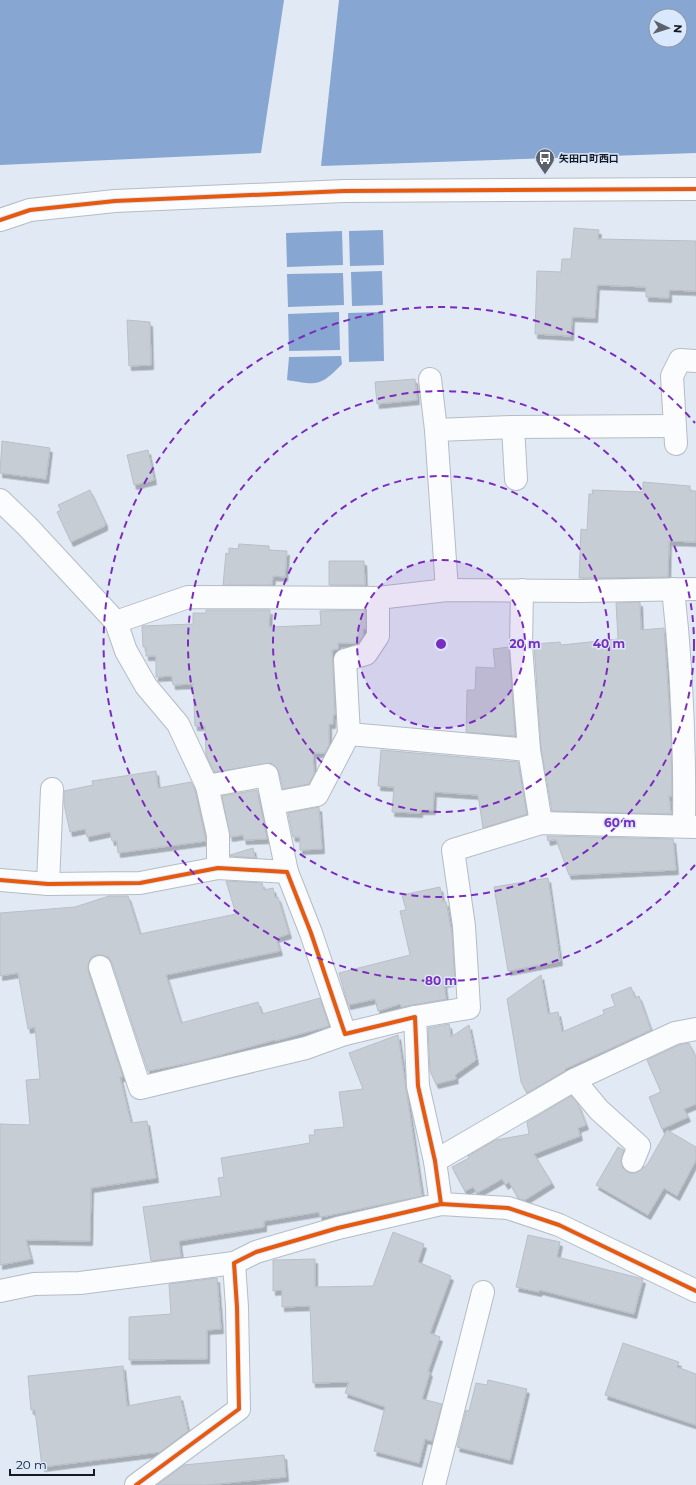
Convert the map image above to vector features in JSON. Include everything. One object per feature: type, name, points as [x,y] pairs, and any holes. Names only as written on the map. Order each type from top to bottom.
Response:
[{"type":"street","points":[[0,220],[30,210],[115,201],[344,191],[696,189]]},
{"type":"street","points":[[436,430],[513,427],[675,435],[672,376],[680,360],[696,361]]},
{"type":"street","points":[[430,379],[436,430],[447,590]]},
{"type":"street","points":[[513,427],[516,479]]},
{"type":"street","points":[[0,500],[27,526],[116,622],[126,651],[146,686],[178,724],[207,786],[218,835],[218,868]]},
{"type":"street","points":[[100,967],[140,1088],[306,1048],[345,1034],[415,1016],[468,1008],[464,926],[453,850],[541,823],[690,826],[679,645],[673,589]]},
{"type":"street","points":[[116,622],[188,597],[378,598],[447,590],[696,589]]},
{"type":"street","points":[[522,590],[521,646],[529,750],[541,823]]},
{"type":"street","points":[[274,803],[317,795],[349,734],[345,660],[366,654],[378,636],[378,598]]},
{"type":"street","points":[[349,734],[529,750]]},
{"type":"street","points":[[207,786],[267,775],[274,803],[287,872],[311,933],[345,1034]]},
{"type":"street","points":[[48,884],[52,789]]},
{"type":"street","points":[[0,880],[48,884],[140,883],[218,868],[287,872]]},
{"type":"street","points":[[415,1016],[418,1086],[435,1161],[441,1204]]},
{"type":"street","points":[[435,1161],[574,1080],[675,1033],[696,1029]]},
{"type":"street","points":[[574,1080],[599,1110],[639,1146],[632,1161]]},
{"type":"street","points":[[0,1291],[34,1284],[80,1283],[234,1263],[256,1252],[338,1228],[441,1204],[508,1208],[551,1223],[696,1291]]},
{"type":"street","points":[[136,1485],[239,1409],[237,1307],[234,1263]]},
{"type":"street","points":[[434,1485],[483,1292]]},
{"type":"water","points":[[0,0],[284,0],[261,153],[0,165]]},
{"type":"water","points":[[339,0],[696,0],[696,153],[321,166]]},
{"type":"water","points":[[383,230],[384,265],[350,266],[349,231]]},
{"type":"water","points":[[342,231],[343,265],[287,267],[286,233]]},
{"type":"water","points":[[382,271],[383,305],[352,306],[351,272]]},
{"type":"water","points":[[343,273],[344,305],[288,307],[287,274]]},
{"type":"water","points":[[339,312],[340,350],[289,351],[288,314]]},
{"type":"water","points":[[383,312],[384,361],[349,362],[348,313]]},
{"type":"water","points":[[341,356],[342,364],[323,380],[305,383],[287,380],[289,357]]},
{"type":"building","points":[[574,228],[599,230],[598,239],[696,241],[696,291],[669,290],[669,298],[646,297],[646,287],[597,285],[595,318],[572,317],[571,336],[535,334],[537,271],[561,272],[562,259],[571,259]]},
{"type":"building","points":[[127,320],[150,322],[151,365],[129,366]]},
{"type":"building","points":[[415,379],[417,400],[377,404],[375,382]]},
{"type":"building","points":[[2,441],[50,448],[46,479],[0,473]]},
{"type":"building","points":[[148,450],[154,480],[134,485],[127,455]]},
{"type":"building","points":[[643,482],[690,486],[690,491],[696,491],[696,542],[669,541],[668,577],[579,578],[581,529],[587,530],[589,494],[593,494],[592,490],[643,492]]},
{"type":"building","points":[[90,490],[105,522],[105,526],[71,542],[57,512],[61,510],[58,505]]},
{"type":"building","points":[[239,544],[269,546],[269,550],[287,551],[285,577],[273,576],[272,585],[223,585],[226,553],[229,554],[229,548],[238,549]]},
{"type":"building","points":[[329,561],[364,561],[365,585],[329,585]]},
{"type":"building","points":[[640,602],[641,630],[664,628],[671,737],[672,796],[669,796],[671,814],[552,811],[541,748],[534,644],[560,642],[561,645],[618,639],[616,603]]},
{"type":"building","points":[[206,610],[270,610],[269,627],[321,625],[320,611],[366,610],[366,629],[363,629],[363,636],[358,643],[338,643],[338,649],[332,650],[335,715],[333,715],[333,724],[329,724],[329,745],[325,753],[313,753],[314,774],[309,784],[283,789],[279,772],[271,763],[214,772],[206,755],[205,726],[195,726],[193,684],[173,685],[172,676],[156,677],[156,656],[146,656],[146,647],[143,647],[142,626],[193,624],[193,613],[206,613]]},
{"type":"building","points":[[509,647],[515,736],[466,732],[467,690],[475,690],[476,667],[495,668],[493,649]]},
{"type":"building","points":[[381,750],[518,762],[527,814],[483,828],[478,795],[434,792],[433,810],[420,810],[420,813],[392,812],[394,787],[378,786]]},
{"type":"building","points":[[156,771],[158,788],[191,782],[195,790],[206,841],[118,853],[117,841],[112,841],[110,832],[87,837],[85,829],[70,832],[64,804],[64,791],[93,785],[92,781]]},
{"type":"building","points":[[257,790],[267,839],[244,840],[243,835],[230,837],[222,796]]},
{"type":"building","points":[[319,807],[322,849],[300,850],[300,837],[293,837],[288,813]]},
{"type":"building","points":[[547,836],[673,839],[676,870],[569,875],[556,839],[548,841]]},
{"type":"building","points":[[253,848],[255,858],[230,856],[230,855]]},
{"type":"building","points":[[548,878],[560,961],[508,971],[494,887]]},
{"type":"building","points":[[226,881],[262,883],[264,890],[273,888],[275,898],[278,897],[289,934],[276,938],[280,951],[166,975],[181,1023],[258,1002],[262,1014],[320,998],[329,1026],[198,1061],[148,1071],[112,963],[108,957],[102,955],[96,955],[91,958],[88,964],[88,971],[123,1077],[120,1077],[131,1123],[147,1121],[156,1178],[91,1188],[90,1241],[26,1240],[31,1259],[0,1265],[0,1124],[30,1125],[26,1080],[40,1079],[35,1027],[28,1029],[18,973],[0,976],[0,913],[75,907],[109,896],[128,896],[140,934],[236,914]]},
{"type":"building","points":[[440,887],[443,902],[446,902],[452,934],[455,981],[444,983],[446,999],[401,1007],[400,1004],[378,1011],[375,999],[348,1005],[339,973],[410,955],[400,911],[406,910],[402,895]]},
{"type":"building","points":[[541,975],[548,1014],[558,1012],[562,1032],[604,1014],[603,1010],[615,1006],[611,995],[631,987],[635,998],[639,996],[651,1030],[565,1069],[566,1070],[527,1093],[521,1082],[507,999]]},
{"type":"building","points":[[449,1024],[451,1037],[469,1025],[476,1060],[455,1075],[456,1079],[436,1084],[430,1071],[428,1028]]},
{"type":"building","points":[[398,1035],[422,1196],[320,1217],[319,1212],[264,1221],[264,1227],[179,1241],[181,1257],[151,1261],[143,1207],[221,1196],[218,1178],[224,1177],[221,1158],[310,1143],[309,1135],[315,1135],[314,1130],[344,1127],[339,1092],[363,1089],[349,1053]]},
{"type":"building","points":[[689,1043],[696,1058],[696,1104],[684,1109],[688,1117],[662,1129],[649,1097],[661,1092],[647,1060],[679,1045]]},
{"type":"building","points":[[571,1096],[578,1104],[586,1125],[578,1128],[580,1136],[534,1154],[552,1183],[525,1200],[519,1199],[509,1182],[506,1185],[502,1179],[477,1193],[473,1187],[465,1191],[452,1167],[469,1158],[468,1156],[496,1140],[529,1134],[527,1122]]},
{"type":"building","points":[[667,1130],[696,1147],[696,1160],[677,1196],[664,1188],[648,1215],[596,1185],[618,1147],[624,1150],[621,1162],[623,1168],[629,1173],[635,1173],[647,1165]]},
{"type":"building","points":[[393,1232],[424,1244],[418,1262],[451,1276],[430,1333],[440,1337],[428,1371],[430,1372],[422,1399],[442,1404],[432,1441],[425,1439],[419,1463],[374,1451],[385,1407],[345,1393],[349,1382],[313,1383],[310,1306],[282,1307],[282,1290],[273,1291],[273,1260],[315,1259],[315,1287],[373,1286]]},
{"type":"building","points":[[528,1235],[560,1242],[557,1257],[643,1279],[634,1314],[540,1290],[539,1292],[516,1287]]},
{"type":"building","points":[[217,1278],[221,1329],[207,1330],[207,1359],[129,1360],[129,1317],[171,1314],[169,1284]]},
{"type":"building","points":[[623,1343],[679,1362],[677,1367],[696,1374],[696,1425],[605,1395]]},
{"type":"building","points":[[123,1366],[127,1406],[180,1396],[188,1431],[160,1452],[42,1467],[35,1410],[31,1410],[28,1376]]},
{"type":"building","points":[[488,1380],[527,1389],[510,1460],[457,1447],[466,1410],[469,1411],[476,1383],[487,1385]]},
{"type":"building","points":[[284,1455],[286,1477],[207,1485],[157,1485],[184,1465]]},
{"type":"cycle path","points":[[0,220],[30,210],[115,201],[344,191],[696,189]]},
{"type":"cycle path","points":[[0,880],[48,884],[140,883],[218,868],[287,872],[311,933],[345,1034],[415,1017],[418,1086],[435,1161],[441,1204]]},
{"type":"cycle path","points":[[136,1485],[239,1409],[237,1307],[234,1263],[256,1252],[338,1228],[441,1204],[508,1208],[559,1225],[696,1291]]},
{"type":"place","name":"矢田口町西口","points":[[545,175]]}]
